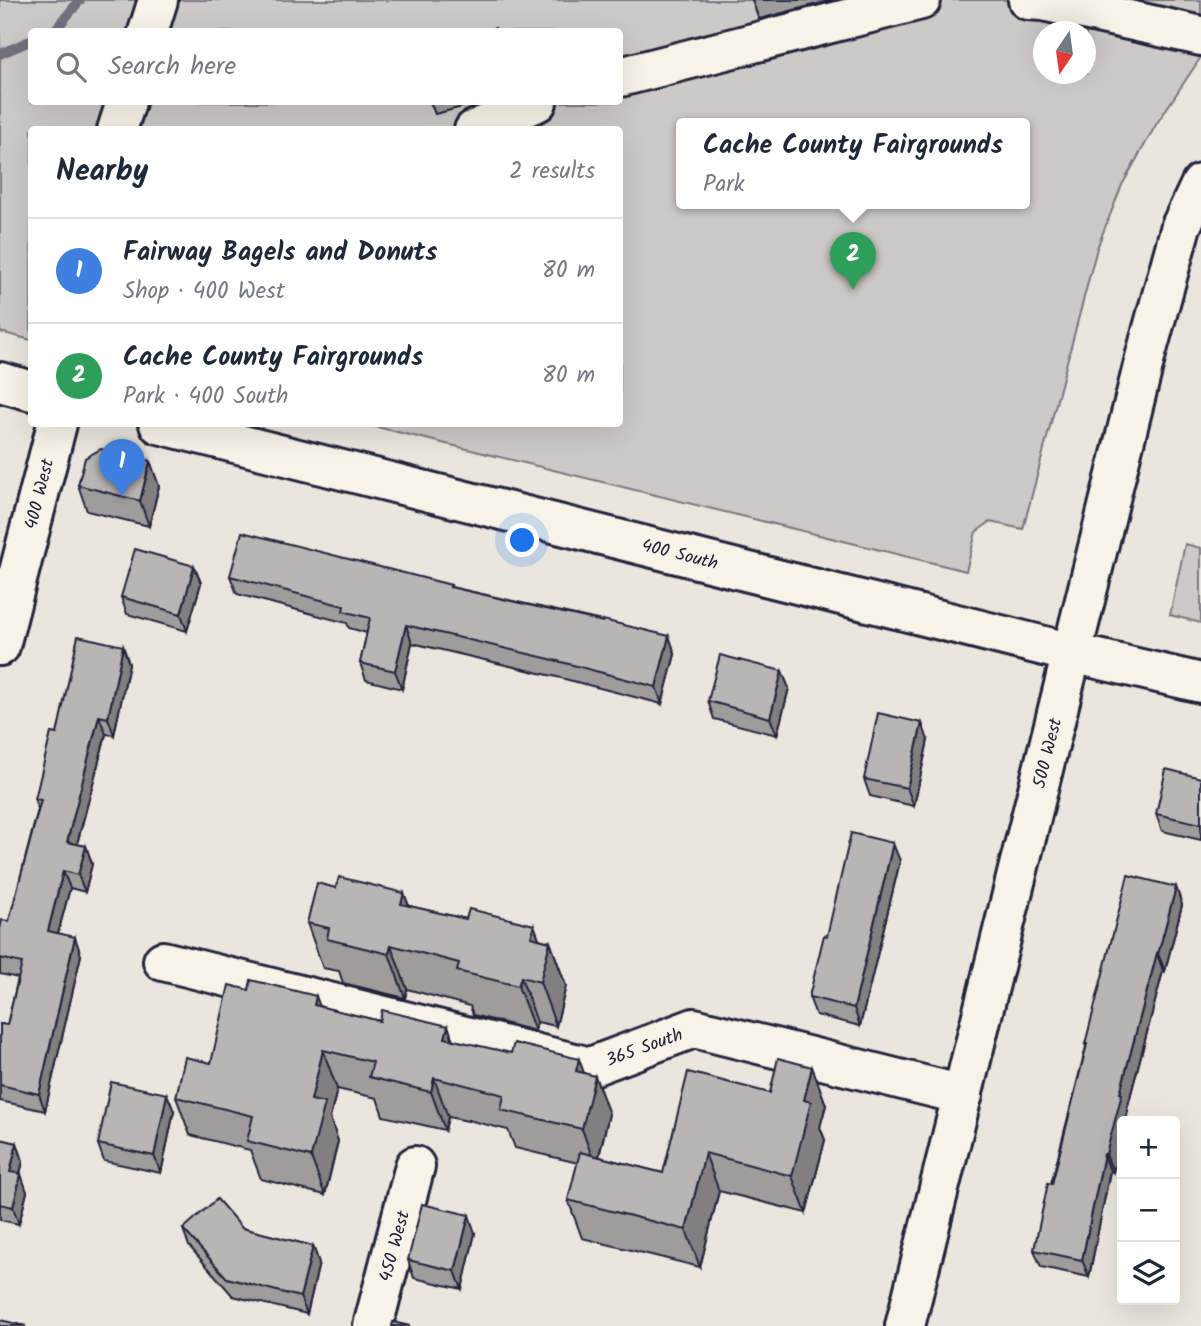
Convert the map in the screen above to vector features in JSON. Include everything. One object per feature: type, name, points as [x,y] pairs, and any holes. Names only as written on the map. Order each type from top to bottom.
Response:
[{"type":"street","points":[[149,28],[159,0]]},
{"type":"street","points":[[623,76],[921,0]]},
{"type":"street","points":[[1028,0],[1201,36]]},
{"type":"street","points":[[118,126],[125,105]]},
{"type":"street","points":[[483,126],[530,105]]},
{"type":"street","name":"500 West","points":[[905,1326],[1160,303],[1181,226],[1201,184]]},
{"type":"street","points":[[0,382],[28,390]]},
{"type":"street","name":"400 West","points":[[0,646],[56,427]]},
{"type":"street","name":"400 South","points":[[171,427],[1201,683]]},
{"type":"street","name":"365 South","points":[[163,961],[590,1067],[694,1028],[962,1095]]},
{"type":"street","name":"450 West","points":[[373,1326],[415,1166]]},
{"type":"shaded area","points":[[0,0],[1201,0],[1201,57],[1157,123],[1122,185],[1097,248],[1023,529],[990,522],[976,532],[966,571],[377,427],[623,427],[623,126],[28,126],[28,339],[0,332]]},
{"type":"shaded area","points":[[1185,544],[1201,548],[1201,623],[1170,615]]},
{"type":"building","points":[[101,449],[150,461],[140,501],[78,485],[85,458]]},
{"type":"building","points":[[242,532],[451,585],[450,587],[669,636],[656,687],[406,625],[395,671],[360,663],[370,618],[343,611],[344,606],[230,576]]},
{"type":"building","points":[[135,549],[194,566],[181,614],[121,597]]},
{"type":"building","points":[[78,636],[123,646],[108,718],[99,716],[67,842],[86,846],[78,875],[63,871],[48,931],[75,937],[39,1094],[0,1085],[0,1024],[7,1025],[22,963],[0,958],[0,929],[2,920],[9,921],[41,800],[35,799],[51,733],[57,734]]},
{"type":"building","points":[[720,655],[782,671],[770,718],[708,701]]},
{"type":"building","points":[[878,713],[922,723],[907,788],[864,779]]},
{"type":"building","points":[[1166,769],[1201,778],[1201,824],[1156,814]]},
{"type":"building","points":[[851,833],[893,843],[854,1008],[809,997],[824,935],[827,936]]},
{"type":"building","points":[[1128,875],[1176,887],[1104,1154],[1082,1260],[1034,1250],[1048,1183],[1052,1184]]},
{"type":"building","points":[[339,877],[404,893],[401,904],[466,919],[469,909],[534,925],[531,937],[550,942],[540,982],[521,977],[518,986],[457,971],[459,963],[391,945],[389,954],[327,939],[329,928],[307,923],[317,883],[336,888]]},
{"type":"building","points":[[251,980],[316,996],[314,1005],[380,1021],[382,1010],[448,1026],[445,1038],[511,1053],[514,1043],[579,1059],[576,1071],[595,1076],[582,1129],[501,1110],[504,1095],[454,1082],[434,1078],[431,1092],[369,1077],[373,1062],[323,1050],[311,1100],[325,1103],[311,1157],[247,1141],[253,1116],[176,1097],[185,1057],[211,1063],[229,985],[249,990]]},
{"type":"building","points":[[778,1058],[812,1067],[804,1100],[811,1102],[792,1176],[705,1153],[686,1230],[568,1200],[580,1152],[663,1173],[688,1072],[770,1093]]},
{"type":"building","points":[[111,1082],[167,1094],[154,1156],[98,1144]]},
{"type":"building","points":[[0,1139],[17,1143],[10,1172],[21,1174],[13,1207],[0,1204]]},
{"type":"building","points":[[217,1199],[242,1228],[313,1246],[300,1297],[227,1278],[183,1229]]},
{"type":"building","points":[[422,1204],[469,1215],[455,1271],[408,1260]]},
{"type":"building","points":[[0,1320],[26,1326],[0,1326]]},
{"type":"building","points":[[393,1322],[410,1326],[392,1326]]},
{"type":"waterway","points":[[57,28],[80,0]]},
{"type":"waterway","points":[[0,54],[28,42]]},
{"type":"place","name":"Cache County Fairgrounds","points":[[853,290]]},
{"type":"place","name":"Fairway Bagels and Donuts","points":[[122,497]]}]
